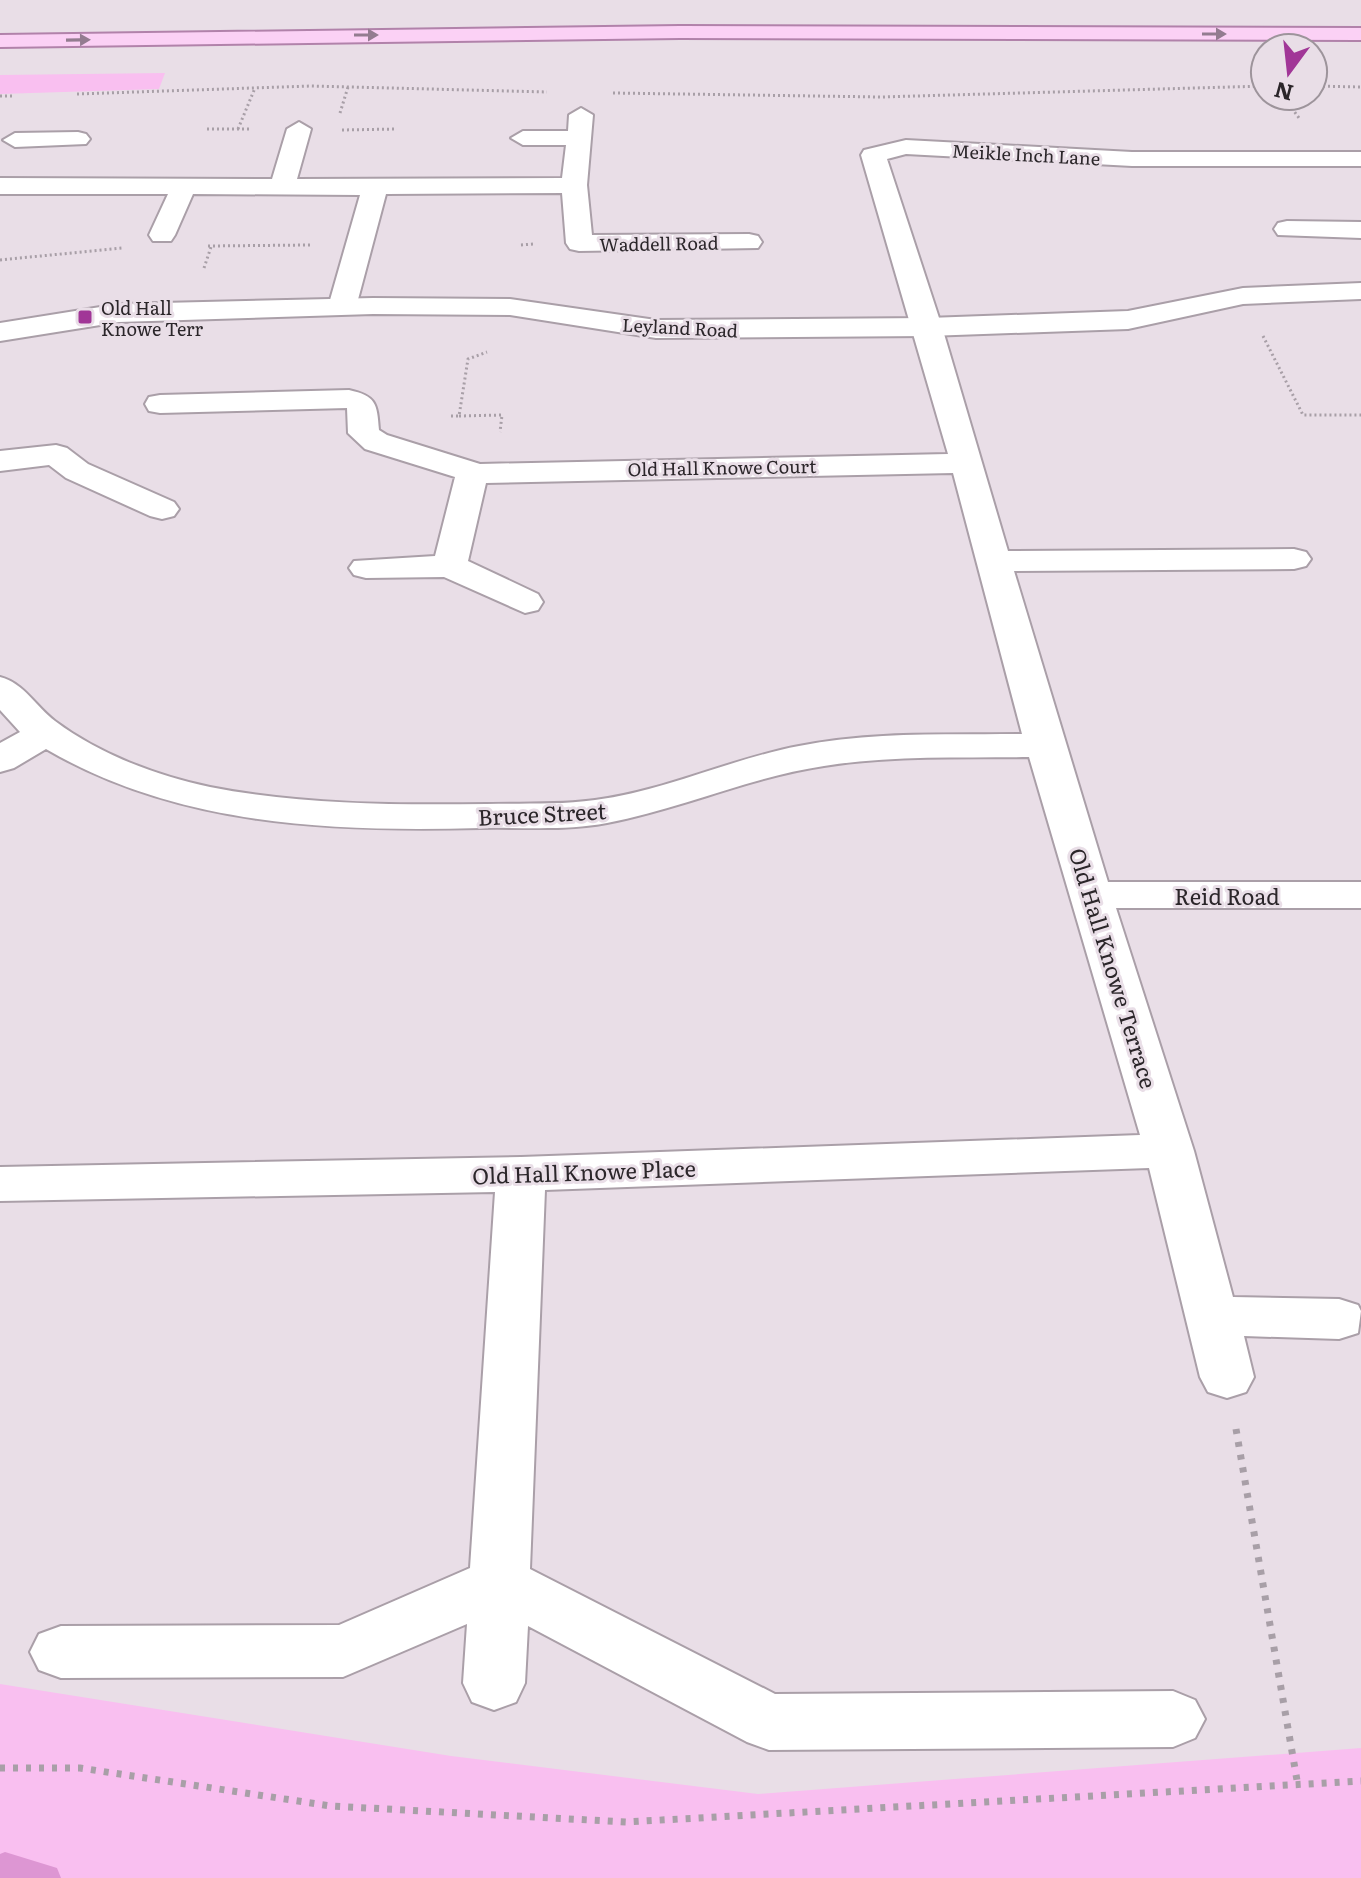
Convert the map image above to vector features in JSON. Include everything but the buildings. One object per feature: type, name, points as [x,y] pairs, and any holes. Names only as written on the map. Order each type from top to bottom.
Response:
[{"type":"main road","points":[[0,41],[680,32],[1361,34]]},
{"type":"main road","points":[[0,58],[666,49],[1249,51]]},
{"type":"main road","points":[[1329,51],[1361,52]]},
{"type":"street","points":[[0,161],[30,118]]},
{"type":"street","name":"Waddell Road","points":[[523,138],[580,127],[574,185],[579,243],[749,242]]},
{"type":"street","points":[[282,187],[299,129]]},
{"type":"street","points":[[15,140],[78,139]]},
{"type":"street","name":"Meikle Inch Lane","points":[[928,327],[873,155],[906,147],[1132,159],[1361,159]]},
{"type":"street","points":[[0,186],[574,185]]},
{"type":"street","points":[[162,235],[184,186]]},
{"type":"street","points":[[342,307],[375,187]]},
{"type":"street","points":[[1287,229],[1361,230]]},
{"type":"street","name":"Leyland Road","points":[[0,332],[119,313],[342,307],[495,307],[559,313],[656,329],[928,327],[1128,320],[1243,296],[1361,291]]},
{"type":"street","name":"Old Hall Knowe Terrace","points":[[928,327],[1045,745],[1169,1151],[1227,1377]]},
{"type":"street","name":"Old Hall Knowe Court","points":[[160,404],[349,399],[362,403],[364,433],[376,442],[478,474],[563,469],[966,463]]},
{"type":"street","points":[[0,461],[56,455],[77,471],[162,509]]},
{"type":"street","points":[[450,566],[468,482],[478,474]]},
{"type":"street","points":[[993,561],[1294,559]]},
{"type":"street","points":[[366,568],[450,566],[525,602]]},
{"type":"street","name":"Bruce Street","points":[[0,688],[46,733],[101,764],[195,796],[297,813],[447,817],[603,812],[678,795],[785,761],[829,753],[1045,745]]},
{"type":"street","points":[[0,760],[46,733]]},
{"type":"street","name":"Reid Road","points":[[1093,895],[1361,895]]},
{"type":"street","name":"Old Hall Knowe Place","points":[[0,1184],[521,1174],[1169,1151]]},
{"type":"street","points":[[494,1683],[521,1174]]},
{"type":"street","points":[[1211,1316],[1339,1319]]},
{"type":"street","points":[[61,1652],[343,1651],[499,1582]]},
{"type":"street","points":[[499,1582],[769,1722],[1173,1719]]},
{"type":"path","points":[[612,93],[881,97],[1249,86]]},
{"type":"path","points":[[1329,86],[1361,87]]},
{"type":"path","points":[[238,129],[255,88]]},
{"type":"path","points":[[64,94],[255,88],[549,92]]},
{"type":"path","points":[[0,96],[16,96]]},
{"type":"path","points":[[334,130],[397,129]]},
{"type":"path","points":[[1243,296],[1303,415],[1361,415]]},
{"type":"path","points":[[365,417],[459,416],[468,359],[493,350],[495,307]]},
{"type":"path","points":[[1227,1377],[1298,1786]]},
{"type":"path","points":[[0,1768],[80,1768],[331,1806],[626,1822],[1361,1781]]},
{"type":"shaded area","points":[[165,73],[159,89],[0,94],[0,75]]},
{"type":"shaded area","points":[[0,1684],[451,1756],[758,1794],[1361,1748],[1361,1878],[0,1878]]},
{"type":"waterway","points":[[5,1866],[46,1878]]},
{"type":"place","name":"Old Hall Knowe Terr","points":[[85,317]]}]
